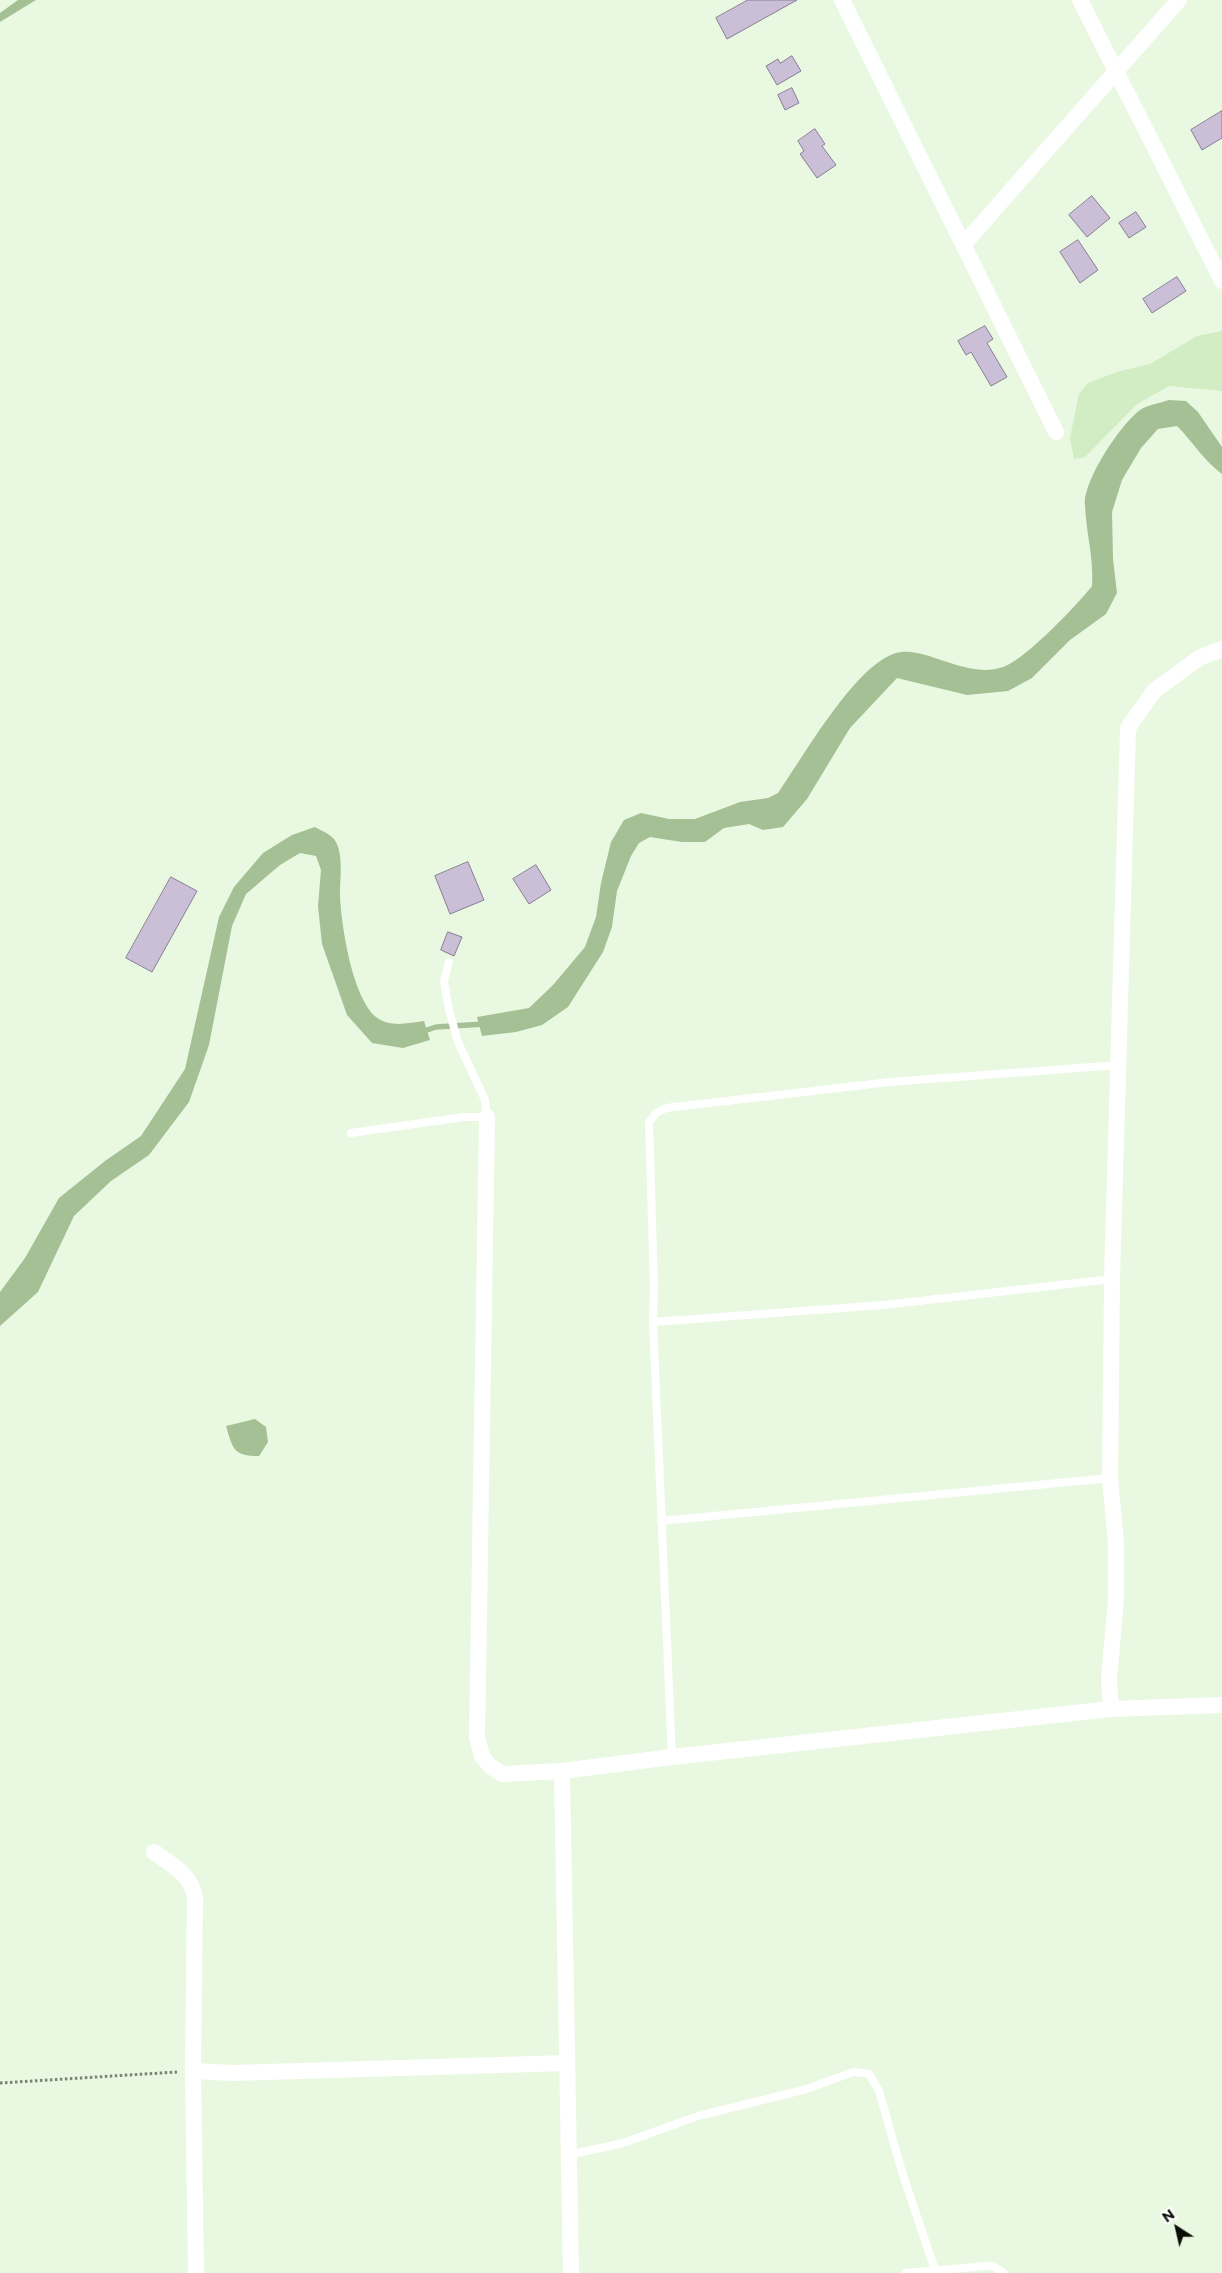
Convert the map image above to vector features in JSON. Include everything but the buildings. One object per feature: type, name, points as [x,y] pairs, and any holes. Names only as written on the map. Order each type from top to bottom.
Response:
[{"type":"street","points":[[842,0],[1056,432]]},
{"type":"street","points":[[1080,0],[1222,281]]},
{"type":"street","points":[[963,245],[1179,0]]},
{"type":"street","points":[[1111,1709],[1109,1679],[1116,1599],[1116,1543],[1110,1478],[1112,1280],[1128,728],[1154,690],[1200,658],[1222,649]]},
{"type":"street","points":[[487,1116],[477,1737],[482,1756],[490,1766],[502,1774],[562,1771],[672,1757],[1111,1709],[1222,1704]]},
{"type":"street","points":[[562,1771],[571,2273]]},
{"type":"street","points":[[154,1852],[182,1872],[192,1882],[194,1897],[193,2071],[196,2273]]},
{"type":"street","points":[[193,2071],[233,2073],[566,2063]]},
{"type":"lane","points":[[351,1133],[487,1116],[485,1100],[458,1042],[449,1010],[444,981],[449,962]]},
{"type":"lane","points":[[672,1757],[653,1322],[654,1285],[649,1123],[660,1110],[890,1082],[1119,1065]]},
{"type":"lane","points":[[653,1322],[884,1305],[1112,1280]]},
{"type":"lane","points":[[661,1521],[1110,1478]]},
{"type":"lane","points":[[569,2155],[623,2143],[698,2116],[807,2088],[853,2072],[869,2074],[879,2091],[902,2172],[935,2270]]},
{"type":"lane","points":[[906,2273],[986,2266],[993,2266],[1004,2273]]},
{"type":"path","points":[[0,2083],[193,2071]]},
{"type":"shaded area","points":[[18,0],[36,0],[0,22],[0,13]]},
{"type":"shaded area","points":[[1222,331],[1222,391],[1169,386],[1137,404],[1085,457],[1074,459],[1070,438],[1079,394],[1088,383],[1117,372],[1150,364],[1197,336]]},
{"type":"shaded area","points":[[1169,400],[1186,401],[1198,412],[1222,447],[1222,474],[1177,426],[1158,429],[1141,448],[1122,480],[1112,512],[1113,559],[1117,593],[1106,614],[1070,640],[1032,678],[1008,691],[967,695],[897,678],[850,728],[807,799],[783,827],[763,830],[749,824],[724,828],[705,842],[682,842],[650,837],[639,843],[631,856],[617,891],[612,927],[603,952],[568,1007],[542,1025],[516,1032],[482,1036],[477,1017],[529,1008],[553,985],[585,947],[596,917],[601,883],[611,842],[624,820],[641,813],[669,819],[695,819],[740,802],[768,798],[778,793],[845,695],[877,663],[893,654],[912,652],[966,667],[988,670],[1003,667],[1013,662],[1037,643],[1075,606],[1092,586],[1092,565],[1085,505],[1086,495],[1096,468],[1113,440],[1132,417],[1143,408]]},
{"type":"shaded area","points":[[315,827],[334,839],[339,851],[341,908],[349,959],[360,994],[376,1017],[387,1023],[399,1024],[424,1021],[430,1040],[403,1048],[372,1043],[347,1015],[322,944],[318,906],[321,870],[316,856],[300,853],[280,865],[246,894],[232,926],[209,1045],[189,1102],[149,1155],[111,1181],[74,1216],[38,1292],[0,1326],[0,1292],[25,1258],[59,1198],[105,1161],[141,1136],[185,1069],[219,917],[234,887],[263,853],[292,835]]},
{"type":"shaded area","points":[[255,1419],[266,1427],[268,1442],[259,1456],[244,1455],[235,1450],[226,1426]]},
{"type":"waterway","points":[[421,1032],[436,1027],[485,1024]]}]
